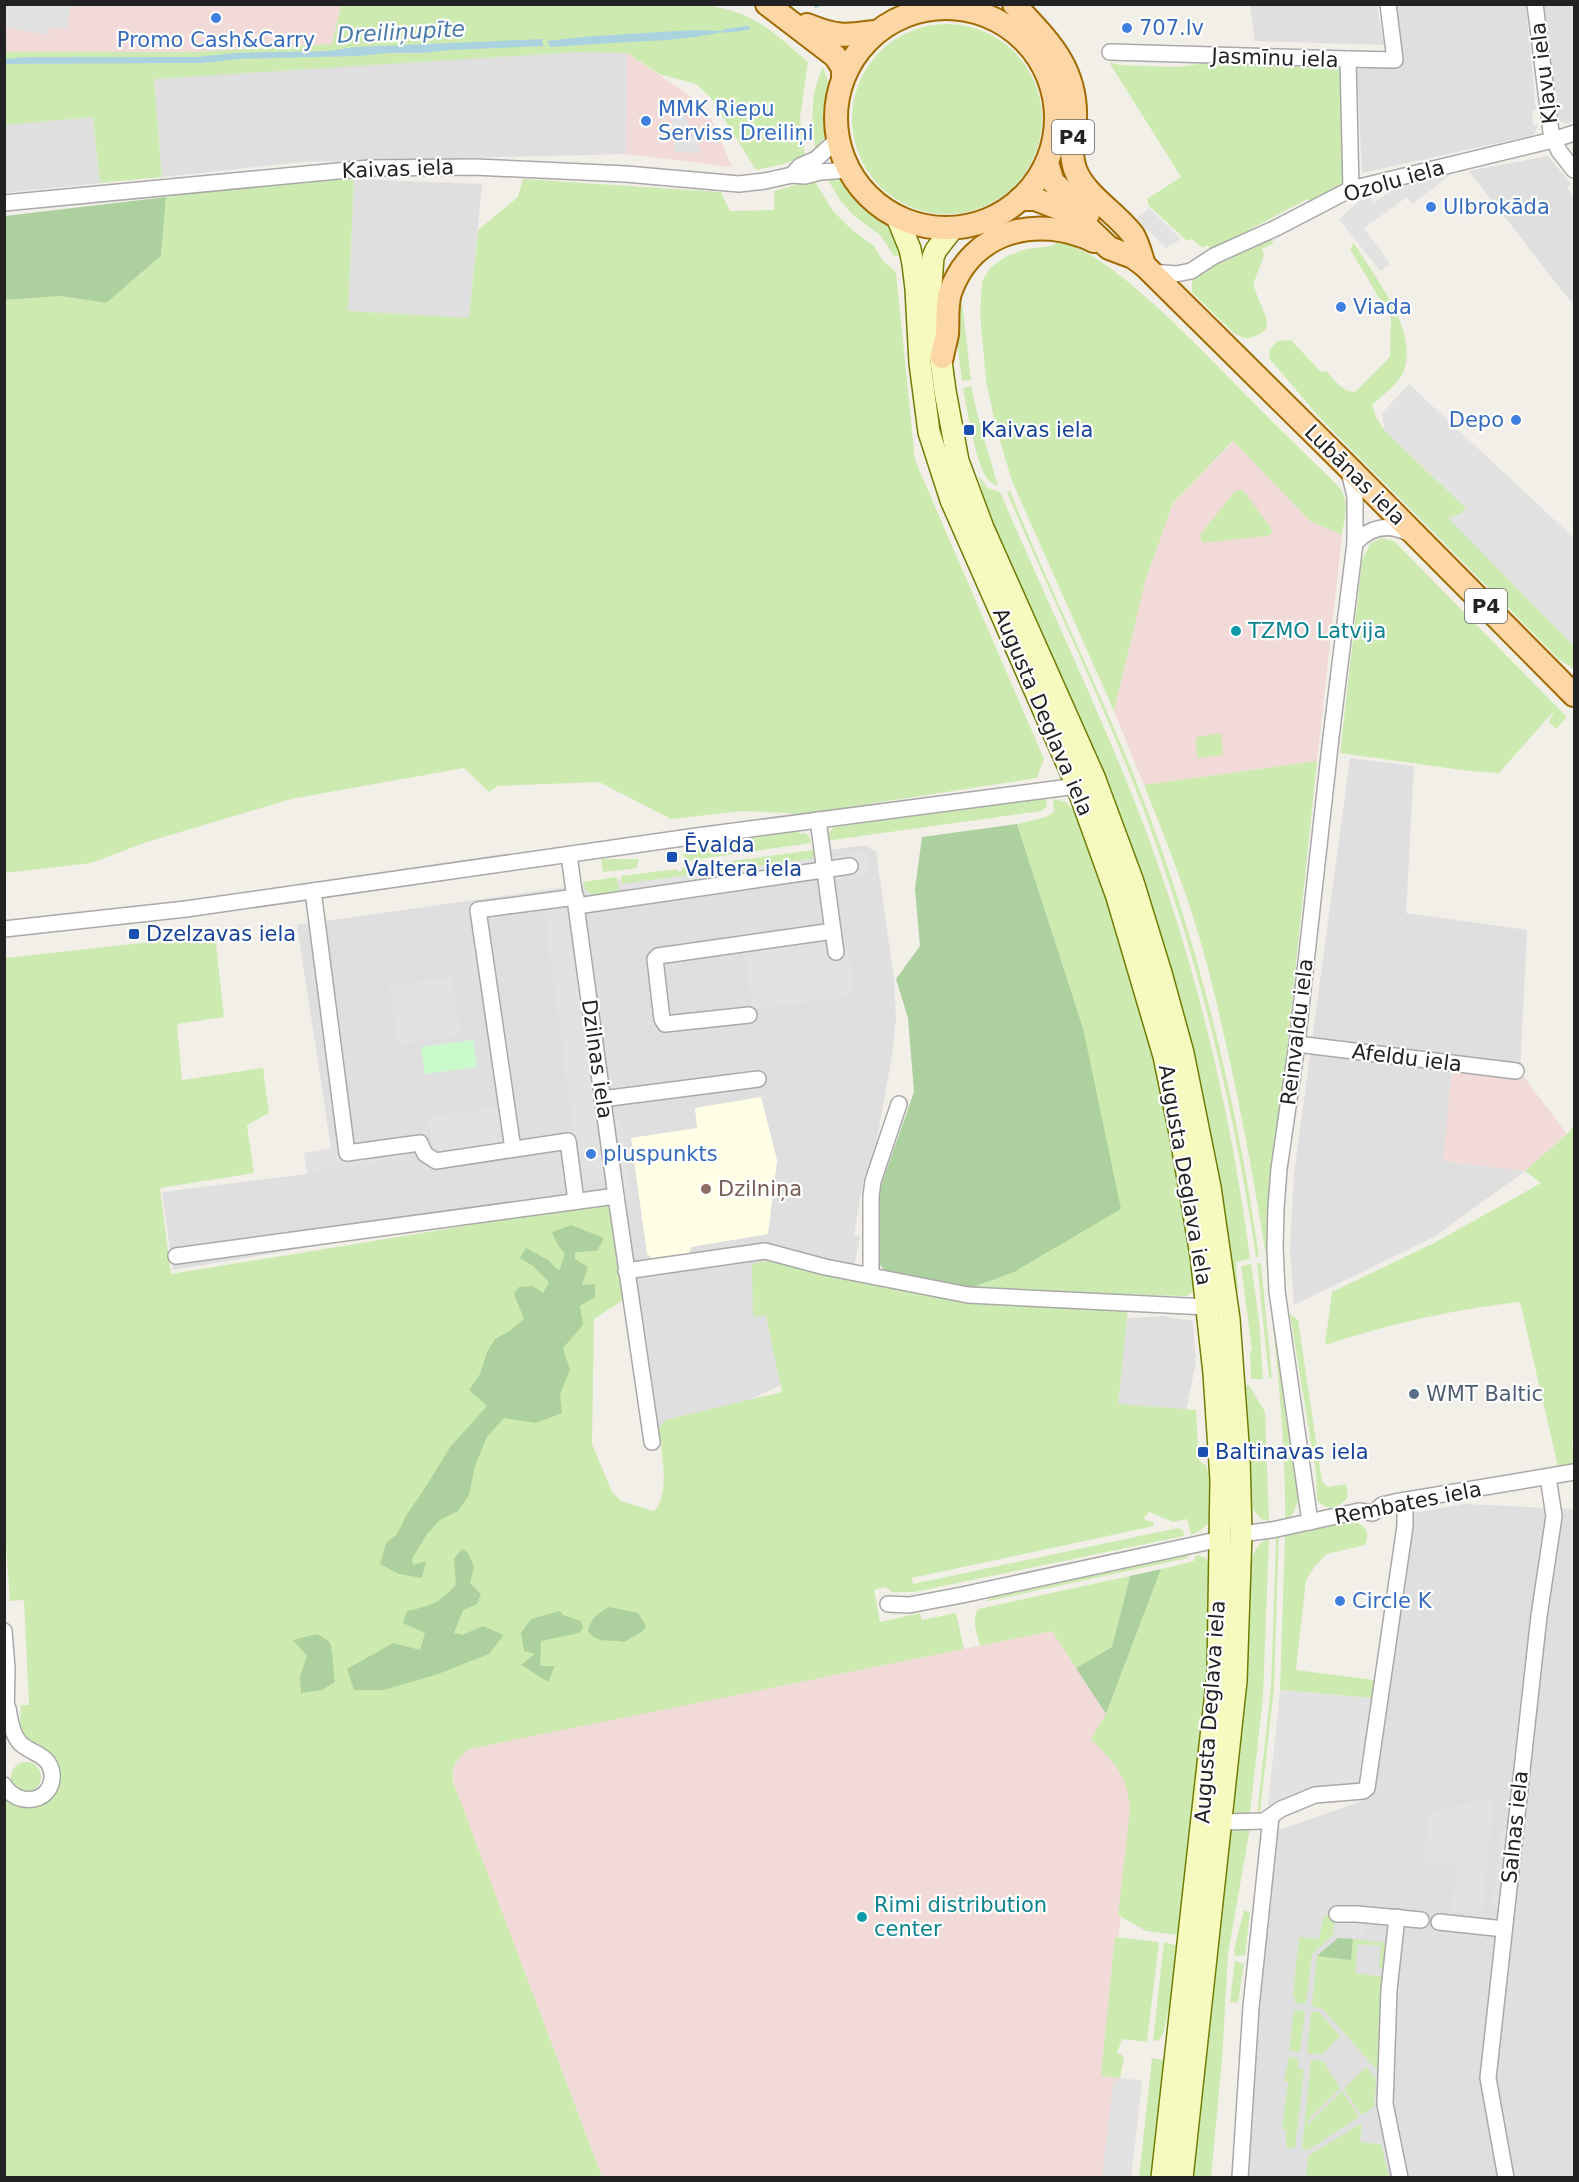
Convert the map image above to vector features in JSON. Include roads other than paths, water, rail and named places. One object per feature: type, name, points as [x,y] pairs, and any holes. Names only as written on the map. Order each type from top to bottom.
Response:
[{"type":"main road","name":"P4","points":[[1003,10],[1017,32],[1031,46],[1046,72],[1055,100],[1054,140],[1047,163],[1036,182],[1020,199],[994,217],[961,227],[932,227],[897,217],[870,197],[849,170],[838,139],[836,117],[840,86],[856,53],[875,32],[903,15],[946,6],[1003,10],[1045,37],[1062,62],[1074,99],[1072,158],[1079,176],[1133,236],[1143,265]]},
{"type":"main road","points":[[776,10],[831,34],[849,35],[875,32]]},
{"type":"main road","points":[[776,10],[831,69],[840,86]]},
{"type":"main road","name":"Lubānas iela","points":[[1054,140],[1059,165],[1066,179],[1105,217],[1113,240]]},
{"type":"main road","name":"Lubānas iela","points":[[1047,163],[1053,182],[1104,227],[1113,240]]},
{"type":"main road","name":"Lubānas iela","points":[[1020,199],[1035,199],[1066,211],[1085,225],[1113,240],[1143,265],[1418,537],[1565,675],[1575,695]]},
{"type":"main road","name":"Augusta Deglava iela","points":[[897,217],[910,249],[913,264],[920,363],[929,432],[951,500],[1077,786],[1118,897],[1164,1056],[1194,1204],[1231,1536]]},
{"type":"main road","name":"Augusta Deglava iela","points":[[961,227],[943,264],[936,313],[937,336],[958,461],[983,528],[1098,788],[1133,882],[1183,1053],[1210,1187],[1229,1319],[1239,1457],[1218,1674],[1225,1700],[1221,1822],[1182,2178]]},
{"type":"main road","points":[[942,357],[947,334],[947,305],[951,290],[969,260],[993,240],[1020,230],[1058,229],[1113,240]]},
{"type":"main road","name":"Augusta Deglava iela","points":[[1162,2178],[1225,1700]]},
{"type":"street","points":[[1348,59],[1395,60],[1388,4]]},
{"type":"street","name":"Kļavu iela","points":[[1535,4],[1553,140],[1575,170]]},
{"type":"street","name":"Jasmīnu iela","points":[[1110,52],[1348,59],[1351,189]]},
{"type":"street","name":"Ozolu iela","points":[[1143,265],[1176,274],[1191,271],[1214,256],[1276,228],[1351,189],[1575,133]]},
{"type":"street","name":"Kaivas iela","points":[[792,175],[800,166],[816,159],[838,139]]},
{"type":"street","name":"Kaivas iela","points":[[4,203],[369,168],[497,168],[626,174],[739,184],[792,175],[805,176],[820,172],[849,170]]},
{"type":"street","points":[[1191,271],[1185,281],[1184,293],[1191,312]]},
{"type":"street","name":"Reinvaldu iela","points":[[1310,1522],[1277,1291],[1275,1247],[1279,1169],[1297,1044],[1355,543],[1355,496],[1347,465]]},
{"type":"street","points":[[1355,543],[1364,533],[1376,528],[1396,527],[1418,537]]},
{"type":"street","points":[[4,929],[186,909],[1077,786]]},
{"type":"street","points":[[818,820],[836,952]]},
{"type":"street","name":"Dzilnas iela","points":[[569,855],[652,1442]]},
{"type":"street","points":[[513,1149],[478,910],[576,902],[850,866]]},
{"type":"street","points":[[313,891],[347,1153],[420,1143],[425,1154],[436,1161],[568,1141],[576,1201]]},
{"type":"street","points":[[748,1015],[665,1024],[662,1019],[655,959],[658,956],[833,931]]},
{"type":"street","name":"Afeldu iela","points":[[1297,1044],[1516,1071]]},
{"type":"street","points":[[602,1099],[758,1079]]},
{"type":"street","points":[[871,1274],[873,1181],[899,1104]]},
{"type":"street","points":[[176,1256],[616,1196]]},
{"type":"street","points":[[627,1271],[765,1251],[825,1267],[871,1274],[915,1286],[968,1295],[1207,1307]]},
{"type":"street","name":"Rembates iela","points":[[888,1604],[909,1605],[951,1597],[1231,1536],[1272,1530],[1359,1511],[1373,1513],[1382,1505],[1405,1500],[1575,1472]]},
{"type":"street","name":"Salnas iela","points":[[1506,2178],[1488,2078],[1539,1616],[1554,1516],[1548,1477]]},
{"type":"street","points":[[1221,1822],[1254,1822],[1271,1817],[1281,1809],[1315,1795],[1363,1791],[1367,1788],[1405,1526],[1405,1500]]},
{"type":"street","points":[[4,1631],[6,1715],[21,1744],[47,1761],[52,1776],[46,1792],[31,1800],[15,1797],[4,1785]]},
{"type":"street","points":[[1240,2178],[1251,2007],[1271,1817]]},
{"type":"street","points":[[1337,1914],[1421,1920]]},
{"type":"street","points":[[1397,1917],[1389,1990],[1385,2104],[1400,2178]]},
{"type":"street","points":[[1440,1922],[1466,1918],[1504,1929]]},
{"type":"water","points":[[693,30],[728,31],[670,40],[558,47],[550,47],[547,41],[581,37]]},
{"type":"water","name":"Dreiliņupīte","points":[[542,39],[543,46],[360,56],[238,59],[204,63],[4,64],[5,59],[26,57],[196,57],[235,53],[327,51],[356,47]]},
{"type":"waterway","points":[[816,6],[821,4]]},
{"type":"waterway","points":[[725,31],[748,28]]},
{"type":"place","name":"Promo Cash&Carry","points":[[216,18]]},
{"type":"place","name":"707.lv","points":[[1127,28]]},
{"type":"place","name":"MMK Riepu Serviss Dreiliņi","points":[[646,121]]},
{"type":"place","name":"Ulbrokāda","points":[[1431,207]]},
{"type":"place","name":"Viada","points":[[1341,307]]},
{"type":"place","name":"Depo","points":[[1516,420]]},
{"type":"place","name":"Kaivas iela","points":[[969,430]]},
{"type":"place","name":"TZMO Latvija","points":[[1236,631]]},
{"type":"place","name":"Ēvalda Valtera iela","points":[[672,857]]},
{"type":"place","name":"Dzelzavas iela","points":[[134,934]]},
{"type":"place","name":"pluspunkts","points":[[591,1154]]},
{"type":"place","name":"Dzilniņa","points":[[706,1189]]},
{"type":"place","name":"WMT Baltic","points":[[1414,1394]]},
{"type":"place","name":"Baltinavas iela","points":[[1203,1452]]},
{"type":"place","name":"Circle K","points":[[1340,1601]]},
{"type":"place","name":"Rimi distribution center","points":[[862,1917]]}]
